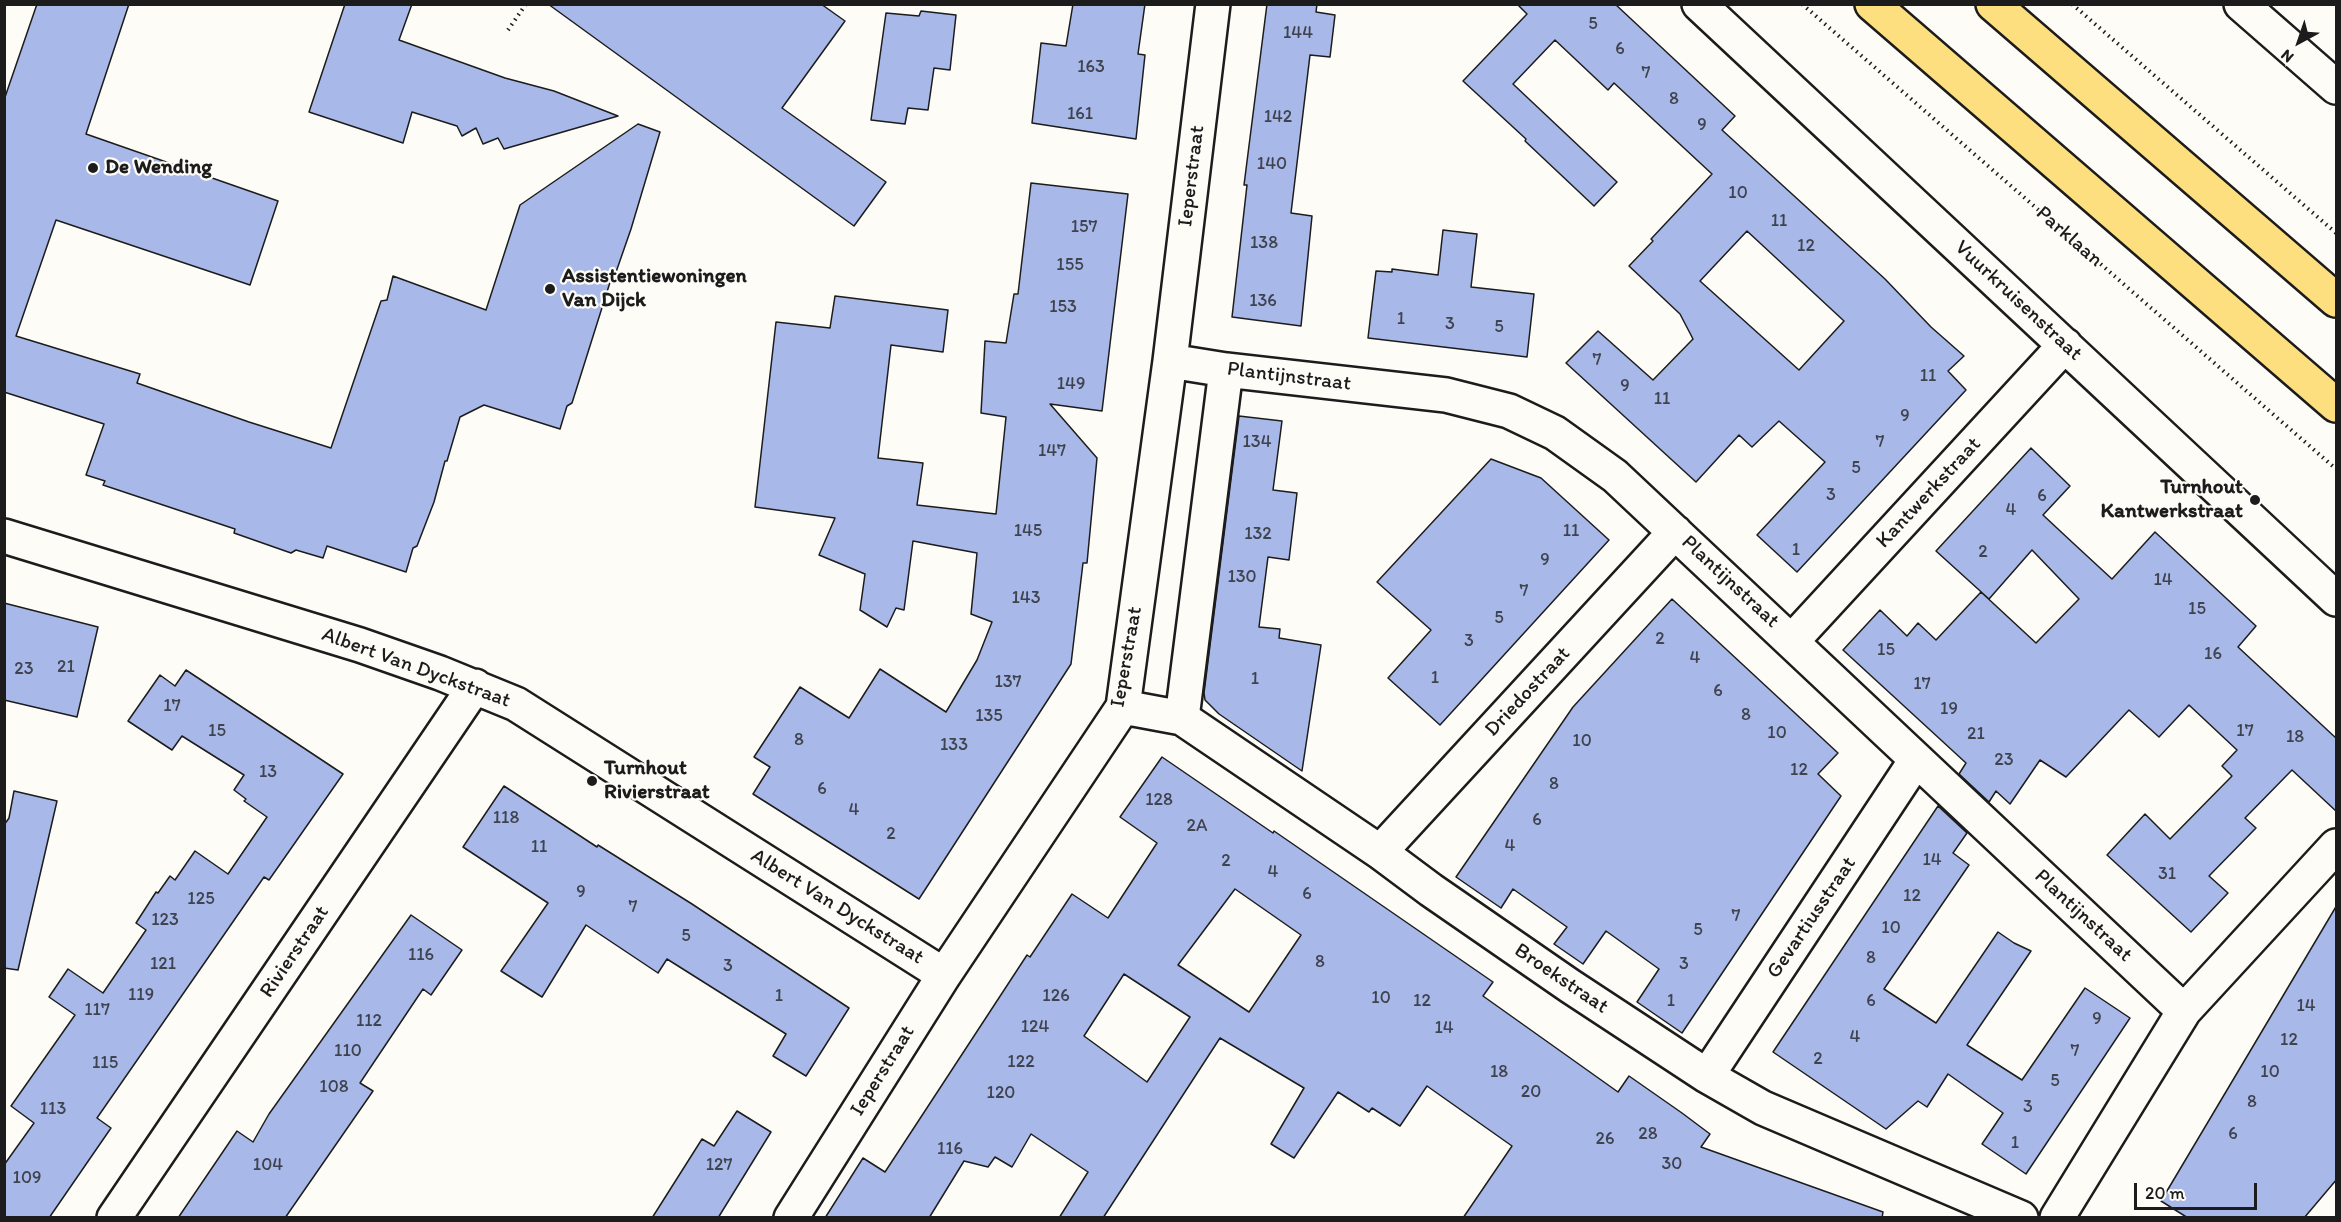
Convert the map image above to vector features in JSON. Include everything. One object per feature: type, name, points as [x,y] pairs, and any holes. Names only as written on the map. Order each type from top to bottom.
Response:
[{"type":"main road","points":[[1872,4],[2337,405]]},
{"type":"main road","points":[[1993,4],[2337,300]]},
{"type":"street","name":"Ieperstraat","points":[[791,1218],[944,975],[1123,708],[1170,361],[1213,4]]},
{"type":"street","name":"Vuurkruisenstraat","points":[[1699,4],[2337,599]]},
{"type":"street","points":[[2241,4],[2337,87]]},
{"type":"street","name":"Kantwerkstraat","points":[[1792,641],[2065,345]]},
{"type":"street","name":"Plantijnstraat","points":[[1170,361],[1226,370],[1446,395],[1509,411],[1555,433],[1615,476],[2184,1011]]},
{"type":"street","points":[[1182,718],[1226,370]]},
{"type":"street","name":"Driedostraat","points":[[1380,852],[1675,532]]},
{"type":"street","name":"Albert Van Dyckstraat","points":[[4,536],[360,645],[476,686],[526,710],[944,975]]},
{"type":"street","name":"Rivierstraat","points":[[114,1218],[476,686]]},
{"type":"street","name":"Broekstraat","points":[[1123,708],[1182,718],[1380,852],[1570,986],[1707,1076],[1763,1108],[2021,1218]]},
{"type":"street","name":"Gevartiusstraat","points":[[1707,1076],[1916,760]]},
{"type":"street","points":[[2057,1218],[2184,1011],[2337,846]]},
{"type":"path","points":[[508,30],[526,4]]},
{"type":"path","name":"Parklaan","points":[[1802,4],[2337,469]]},
{"type":"path","points":[[2072,4],[2337,233]]},
{"type":"building","name":"Assistentiewoningen Van Dijck","points":[[37,4],[129,4],[86,134],[278,201],[250,285],[56,220],[16,336],[140,374],[137,383],[331,448],[381,301],[387,300],[393,276],[486,310],[520,205],[638,124],[660,132],[631,229],[615,275],[612,276],[572,403],[567,406],[560,429],[484,405],[460,417],[434,502],[417,546],[413,548],[406,572],[327,546],[323,558],[296,550],[291,553],[234,533],[235,529],[103,485],[105,481],[86,475],[104,424],[4,392],[4,100]]},
{"type":"building","points":[[345,4],[412,4],[399,40],[505,78],[554,91],[618,116],[504,149],[498,138],[483,144],[476,128],[462,136],[457,126],[412,112],[403,143],[309,112]]},
{"type":"building","points":[[548,4],[821,4],[845,21],[782,108],[886,182],[854,226]]},
{"type":"building","points":[[1073,4],[1145,4],[1138,54],[1145,55],[1136,139],[1032,123],[1041,43],[1066,46]]},
{"type":"building","points":[[1267,4],[1317,4],[1316,12],[1335,15],[1330,57],[1310,55],[1291,213],[1312,216],[1301,326],[1232,317],[1247,185],[1244,185]]},
{"type":"building","points":[[1517,4],[1615,4],[1735,116],[1722,130],[1885,279],[1931,327],[1964,356],[1948,371],[1966,390],[1797,572],[1757,535],[1825,462],[1779,421],[1752,447],[1739,435],[1696,482],[1566,363],[1598,331],[1653,380],[1693,339],[1680,314],[1629,266],[1712,174],[1614,83],[1608,90],[1555,40],[1513,84],[1617,182],[1594,206],[1463,81],[1527,14]],"holes":[[[1747,231],[1844,321],[1799,370],[1700,281]]]},
{"type":"building","points":[[921,11],[956,15],[950,70],[934,68],[928,110],[908,108],[905,124],[871,120],[886,13],[919,16]]},
{"type":"building","points":[[1031,183],[1128,194],[1102,411],[1050,404],[1097,458],[1087,563],[1083,563],[1071,664],[919,899],[753,794],[770,767],[754,757],[800,687],[849,718],[880,669],[946,712],[977,660],[992,622],[971,614],[977,553],[913,541],[904,610],[896,608],[887,627],[860,610],[865,574],[819,555],[835,518],[755,507],[776,322],[830,328],[835,296],[948,310],[943,352],[891,345],[878,458],[923,463],[917,505],[996,514],[1006,417],[981,413],[985,341],[1006,343],[1014,294],[1018,294]]},
{"type":"building","points":[[1443,230],[1477,234],[1471,287],[1534,294],[1527,357],[1368,338],[1376,271],[1392,272],[1392,269],[1438,275]]},
{"type":"building","points":[[1239,416],[1282,421],[1273,490],[1297,493],[1289,560],[1268,557],[1259,627],[1280,629],[1279,638],[1321,645],[1302,771],[1219,714],[1205,700],[1204,693]]},
{"type":"building","points":[[2031,448],[2070,486],[2043,515],[2112,579],[2155,532],[2256,626],[2238,647],[2337,739],[2337,812],[2292,770],[2245,818],[2256,828],[2209,876],[2228,893],[2191,932],[2107,855],[2145,814],[2170,839],[2232,776],[2222,766],[2237,750],[2189,705],[2159,737],[2129,710],[2066,777],[2040,760],[2010,804],[1996,791],[1989,802],[1959,774],[1966,763],[1843,650],[1880,610],[1907,636],[1918,623],[1936,640],[1981,592],[2036,643],[2079,599],[2032,550],[1989,599],[1936,551]]},
{"type":"building","points":[[1491,459],[1541,478],[1609,540],[1440,725],[1388,678],[1431,630],[1377,582]]},
{"type":"building","points":[[1672,599],[1838,753],[1818,774],[1841,796],[1682,1033],[1637,1002],[1659,969],[1606,931],[1583,964],[1554,944],[1567,927],[1513,889],[1501,908],[1456,877],[1573,707]]},
{"type":"building","points":[[4,603],[98,627],[77,717],[4,700]]},
{"type":"building","points":[[186,670],[343,774],[269,880],[264,877],[97,1118],[111,1128],[49,1218],[4,1218],[4,1165],[34,1123],[11,1106],[75,1015],[49,997],[68,969],[103,993],[146,930],[136,923],[156,892],[158,893],[170,876],[175,880],[195,851],[228,874],[267,817],[244,801],[246,799],[234,790],[244,775],[182,736],[172,750],[128,721],[160,675],[175,686]]},
{"type":"building","points":[[1162,757],[1493,982],[1483,996],[1618,1092],[1629,1076],[1682,1113],[1710,1134],[1701,1147],[1883,1212],[1882,1218],[1463,1218],[1512,1146],[1427,1086],[1400,1126],[1372,1108],[1369,1112],[1338,1092],[1294,1158],[1271,1144],[1304,1088],[1220,1038],[1103,1218],[1059,1218],[1088,1172],[1031,1134],[1012,1167],[995,1157],[988,1167],[964,1161],[929,1218],[825,1218],[863,1158],[885,1172],[1027,955],[1030,957],[1072,894],[1108,918],[1157,843],[1120,817]],"holes":[[[1235,889],[1301,935],[1249,1012],[1178,965]],[[1124,974],[1190,1017],[1147,1082],[1084,1036]]]},
{"type":"building","points":[[504,786],[597,847],[598,845],[692,904],[849,1008],[806,1076],[773,1056],[786,1034],[667,959],[658,973],[586,925],[542,997],[501,971],[548,903],[463,847]]},
{"type":"building","points":[[14,791],[57,801],[18,970],[4,968],[4,825],[9,818]]},
{"type":"building","points":[[1938,806],[1967,833],[1953,853],[1969,865],[1884,989],[1936,1023],[1998,932],[2031,951],[1967,1045],[2022,1080],[2085,988],[2130,1018],[2026,1174],[1982,1144],[2003,1113],[1948,1074],[1927,1107],[1918,1101],[1886,1129],[1773,1052]]},
{"type":"building","points":[[2337,905],[2337,1179],[2304,1218],[2188,1218],[2161,1201]]},
{"type":"building","points":[[411,915],[462,950],[431,995],[423,989],[360,1083],[373,1091],[285,1218],[178,1218],[237,1131],[253,1142],[269,1114]]},
{"type":"building","points":[[737,1111],[771,1132],[718,1218],[652,1218],[702,1139],[714,1146]]},
{"type":"place","name":"De Wending","points":[[93,168]]},
{"type":"place","name":"Assistentiewoningen Van Dijck","points":[[550,289]]},
{"type":"place","name":"Turnhout Kantwerkstraat","points":[[2255,500]]},
{"type":"place","name":"Turnhout Rivierstraat","points":[[592,781]]}]
